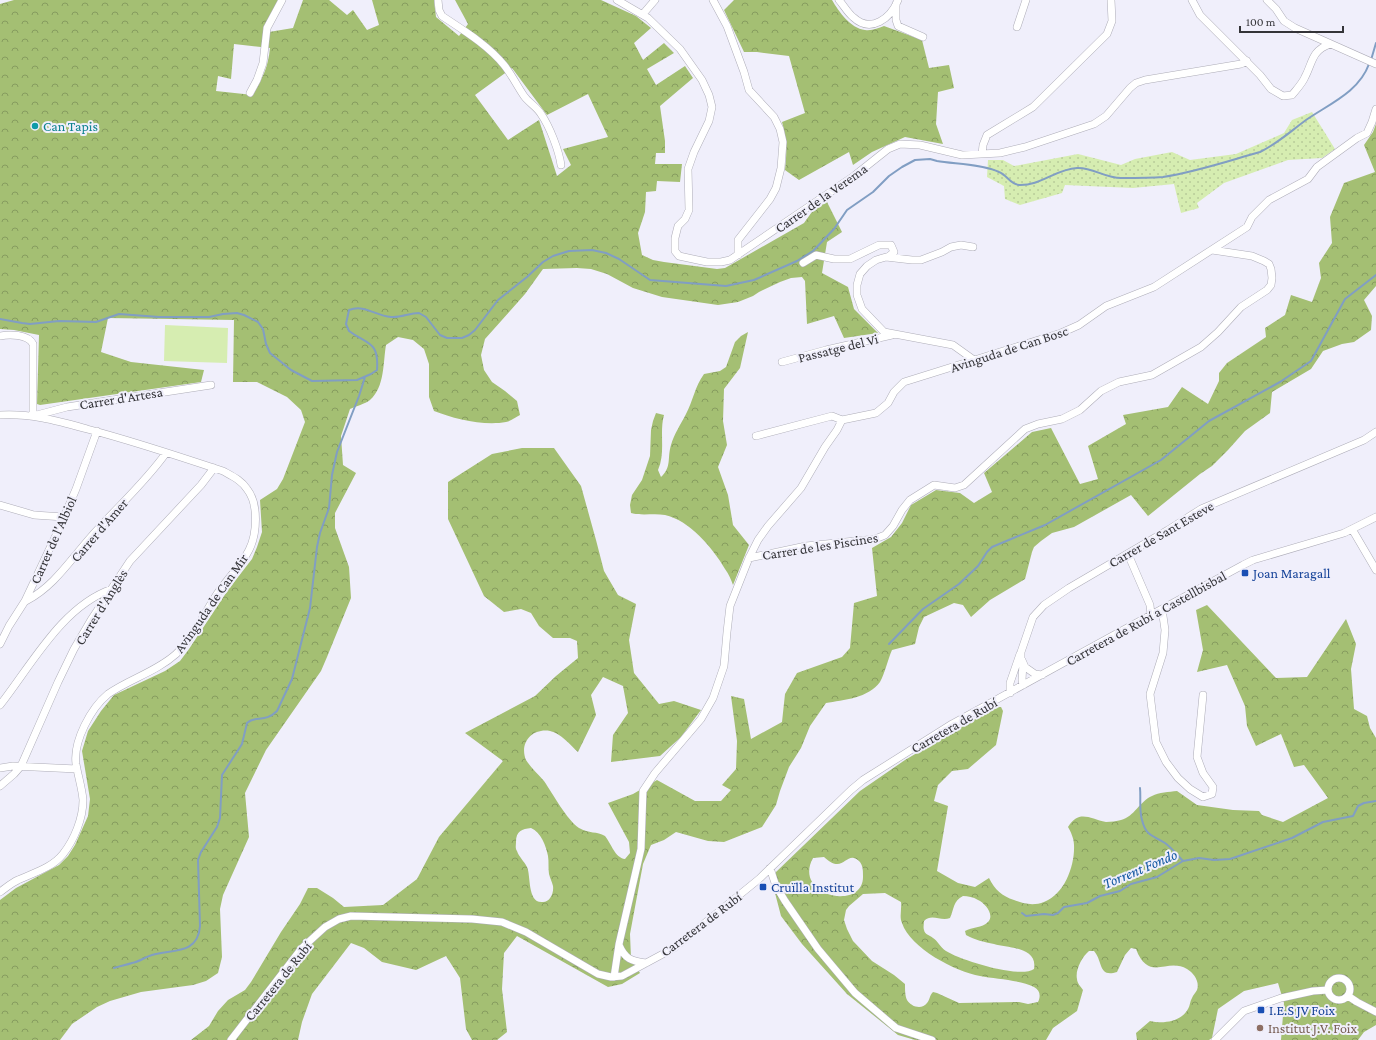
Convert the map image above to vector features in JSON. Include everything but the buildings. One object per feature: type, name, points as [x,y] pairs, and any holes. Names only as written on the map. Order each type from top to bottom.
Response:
[{"type":"street","points":[[250,92],[257,80],[263,63],[267,28],[282,0]]},
{"type":"street","points":[[438,0],[439,10],[442,16],[480,42],[496,56],[510,73],[525,97],[541,114],[553,139],[560,158],[561,166]]},
{"type":"street","name":"Carrer de la Verema","points":[[617,0],[643,14],[680,49],[702,80],[709,95],[712,107],[709,121],[694,152],[688,169],[689,210],[685,218],[678,226],[675,238],[675,251],[679,256],[707,262],[721,262],[730,260],[854,176],[888,149],[900,144],[920,145],[962,155],[1000,153],[1025,147],[1094,124],[1106,116],[1126,92],[1136,83],[1145,80],[1241,64],[1247,61]]},
{"type":"street","points":[[643,14],[655,0]]},
{"type":"street","points":[[713,0],[727,26],[749,90],[774,117],[780,129],[783,142],[781,168],[776,188],[770,199],[738,240],[738,255]]},
{"type":"street","points":[[839,0],[854,18],[869,24],[874,24],[884,20],[897,2]]},
{"type":"street","points":[[1017,27],[1026,0]]},
{"type":"street","points":[[982,154],[983,145],[987,135],[1033,107],[1107,34],[1112,21],[1111,0]]},
{"type":"street","points":[[1192,0],[1200,15],[1247,61],[1271,89],[1282,96],[1292,95],[1305,78],[1314,54],[1322,47],[1330,44]]},
{"type":"street","points":[[1267,0],[1276,9],[1284,21],[1295,28],[1376,64]]},
{"type":"street","points":[[897,2],[896,20],[898,26],[923,37]]},
{"type":"street","name":"Avinguda de Can Bosc","points":[[756,436],[832,416],[842,420],[876,413],[888,403],[894,392],[904,382],[1062,333],[1079,325],[1106,306],[1154,286],[1247,227],[1252,217],[1269,200],[1308,179],[1317,167],[1357,138],[1367,133],[1376,109]]},
{"type":"street","points":[[803,263],[816,255],[834,259],[850,259],[879,246],[891,245],[894,252],[888,257]]},
{"type":"street","points":[[973,247],[961,245],[951,247],[921,260],[888,257],[876,260],[866,266],[860,274],[857,285],[857,296],[862,309],[884,332],[953,344],[974,360]]},
{"type":"street","name":"Carrer de les Piscines","points":[[749,558],[806,546],[875,539],[885,535],[893,526],[902,510],[910,500],[934,484],[955,488],[964,485],[1025,429],[1038,424],[1062,419],[1080,410],[1102,391],[1119,382],[1152,375],[1200,347],[1218,332],[1241,307],[1267,290],[1272,278],[1269,264],[1264,261],[1252,256],[1212,250]]},
{"type":"street","name":"Passatge del Vi","points":[[782,362],[894,334]]},
{"type":"street","points":[[0,336],[6,335],[23,337],[31,341],[33,348],[33,416]]},
{"type":"street","name":"Carrer d'Artesa","points":[[33,416],[63,408],[211,385]]},
{"type":"street","name":"Avinguda de Can Mir","points":[[0,415],[22,414],[97,431],[214,468],[235,477],[245,486],[250,494],[255,509],[255,528],[249,550],[244,560],[218,593],[184,646],[167,662],[113,690],[102,700],[91,715],[80,735],[76,752],[77,769],[83,800],[80,821],[68,846],[61,856],[44,868],[17,881],[0,892]]},
{"type":"street","points":[[614,977],[619,944],[641,849],[643,791],[655,773],[701,719],[713,698],[724,666],[726,632],[730,606],[749,558],[758,540],[768,526],[801,488],[825,447],[838,430],[842,420]]},
{"type":"street","name":"Carrer de l'Albiol","points":[[0,644],[9,626],[26,601],[64,517],[97,431]]},
{"type":"street","name":"Carrer de Sant Esteve","points":[[1013,691],[1010,683],[1033,617],[1044,605],[1069,588],[1201,509],[1364,440],[1376,432]]},
{"type":"street","name":"Carrer d'Amer","points":[[26,601],[45,588],[68,566],[88,540],[155,468],[166,453]]},
{"type":"street","name":"Carrer d'Anglès","points":[[21,766],[58,682],[88,624],[134,555],[192,496],[214,468]]},
{"type":"street","points":[[0,505],[34,516],[64,517]]},
{"type":"street","name":"Carretera de Rubí a Castellbisbal","points":[[1013,691],[1254,560],[1344,533],[1376,517]]},
{"type":"street","points":[[1352,529],[1376,570]]},
{"type":"street","points":[[1128,554],[1150,605],[1152,615]]},
{"type":"street","points":[[0,705],[40,650],[62,624],[90,599],[98,594],[112,589]]},
{"type":"street","points":[[1162,609],[1165,630],[1163,653],[1150,694],[1155,738],[1166,762],[1178,778],[1190,789],[1203,796],[1212,794],[1213,786],[1203,773],[1197,757],[1203,695]]},
{"type":"street","name":"Carrer de Sant Esteve","points":[[1021,652],[1023,663],[1023,685]]},
{"type":"street","points":[[1023,663],[1035,674],[1042,675]]},
{"type":"street","name":"Carretera de Rubí","points":[[231,1040],[302,948],[325,927],[339,919],[351,916],[472,919],[502,922],[526,932],[598,974],[614,977],[626,974],[674,948],[759,879],[851,790],[864,780],[952,724],[1013,691]]},
{"type":"street","points":[[0,768],[21,766],[77,769]]},
{"type":"street","points":[[0,786],[21,766]]},
{"type":"street","points":[[770,868],[776,886]]},
{"type":"street","points":[[759,879],[770,880],[776,886],[818,949],[855,993],[896,1028],[932,1040]]},
{"type":"street","points":[[619,944],[627,960],[626,974]]},
{"type":"street","points":[[617,958],[619,969],[626,974]]},
{"type":"street","points":[[619,969],[621,962],[627,960],[646,963]]},
{"type":"street","points":[[1336,978],[1346,980],[1350,986],[1348,996],[1342,1000],[1335,1000],[1329,995],[1328,990],[1329,985],[1336,978]]},
{"type":"street","points":[[1215,1040],[1244,1011],[1281,998],[1313,991],[1328,990]]},
{"type":"street","points":[[1348,996],[1376,1012]]},
{"type":"green space","points":[[14,0],[278,0],[263,33],[293,28],[303,0],[329,0],[347,15],[353,10],[367,30],[379,25],[372,0],[434,0],[436,17],[459,36],[468,24],[455,0],[601,0],[636,16],[651,28],[634,43],[643,60],[664,43],[674,53],[647,69],[656,85],[685,66],[693,78],[660,106],[665,141],[665,153],[656,153],[655,164],[682,164],[680,182],[657,181],[656,191],[646,192],[645,212],[638,233],[642,255],[653,260],[664,262],[717,269],[725,268],[804,223],[814,209],[827,202],[842,232],[827,242],[822,273],[848,287],[854,309],[878,333],[844,338],[834,316],[807,324],[805,281],[802,277],[791,278],[780,282],[738,302],[718,305],[662,297],[633,288],[607,274],[591,269],[543,269],[525,294],[485,339],[481,355],[484,370],[492,382],[517,401],[520,415],[512,420],[497,423],[469,421],[434,411],[429,397],[429,364],[424,349],[413,340],[398,337],[386,345],[381,381],[375,395],[366,403],[350,409],[341,436],[343,465],[356,473],[335,513],[335,528],[349,567],[351,598],[321,671],[266,750],[245,793],[249,837],[223,895],[220,909],[222,957],[218,973],[206,981],[193,985],[141,992],[110,1001],[97,1007],[72,1024],[60,1040],[0,1040],[0,900],[16,888],[59,865],[68,856],[75,845],[88,816],[90,799],[82,751],[88,731],[114,695],[165,671],[180,661],[189,649],[228,590],[252,559],[262,532],[260,500],[277,489],[283,479],[305,422],[301,410],[287,397],[257,382],[233,382],[234,320],[108,318],[101,352],[131,362],[204,370],[201,382],[40,405],[37,404],[39,335],[0,329],[0,4]],"holes":[[[234,44],[270,48],[268,61],[260,83],[253,95],[216,91],[218,76],[231,79]],[[512,68],[547,115],[588,94],[608,137],[563,149],[571,165],[557,176],[539,120],[508,140],[475,95]]]},
{"type":"green space","points":[[734,0],[832,0],[846,19],[860,29],[870,30],[884,26],[922,40],[929,68],[949,65],[954,88],[938,92],[936,124],[943,144],[905,137],[872,152],[853,165],[849,152],[799,180],[785,170],[786,146],[782,122],[805,113],[789,56],[744,52],[724,10]]},
{"type":"green space","points":[[1312,112],[1335,149],[1322,158],[1288,160],[1224,183],[1197,203],[1199,208],[1181,213],[1174,184],[1133,188],[1065,185],[1062,193],[1020,205],[1005,199],[1004,186],[987,177],[988,160],[1003,160],[1014,166],[1078,154],[1121,165],[1135,159],[1172,152],[1190,160],[1236,154],[1284,133],[1292,120]]},
{"type":"green space","points":[[1376,124],[1376,286],[1364,300],[1372,316],[1371,330],[1354,342],[1342,344],[1323,351],[1311,369],[1272,392],[1270,413],[1245,431],[1212,466],[1148,516],[1131,495],[1074,527],[1052,533],[1041,541],[1034,547],[1025,579],[990,600],[971,617],[963,605],[954,603],[924,617],[919,627],[915,644],[892,650],[882,678],[875,687],[863,695],[826,703],[810,726],[801,748],[789,767],[776,805],[762,827],[724,842],[708,841],[676,832],[664,840],[651,845],[643,864],[630,934],[631,958],[640,973],[622,984],[608,987],[517,936],[504,953],[502,989],[507,1032],[497,1040],[472,1040],[466,1029],[460,978],[446,956],[416,970],[382,962],[364,948],[351,943],[312,994],[302,1022],[298,1040],[191,1040],[209,1026],[218,1011],[228,1000],[245,990],[300,904],[308,888],[317,888],[344,907],[383,905],[417,879],[439,837],[503,761],[465,733],[535,696],[578,658],[577,641],[570,638],[553,638],[539,626],[531,613],[521,609],[504,612],[484,596],[448,519],[448,482],[492,454],[522,448],[554,448],[581,486],[604,571],[618,595],[636,604],[629,640],[634,673],[659,704],[674,701],[701,710],[681,737],[660,756],[611,762],[613,735],[628,713],[623,686],[603,677],[591,695],[596,715],[578,752],[562,737],[550,731],[533,734],[526,743],[524,754],[526,760],[544,781],[574,824],[583,830],[599,833],[605,836],[618,856],[625,859],[630,853],[629,842],[608,803],[633,794],[657,780],[695,801],[721,801],[731,790],[722,785],[736,769],[737,741],[731,696],[744,699],[751,739],[782,722],[785,694],[797,673],[842,657],[850,648],[854,603],[877,596],[872,548],[891,537],[902,523],[911,505],[936,490],[960,493],[974,503],[992,492],[984,473],[1032,432],[1051,428],[1080,484],[1098,479],[1088,446],[1126,424],[1123,415],[1168,407],[1182,387],[1208,404],[1219,381],[1219,373],[1227,363],[1266,337],[1265,328],[1285,315],[1291,295],[1312,302],[1321,278],[1319,263],[1332,243],[1330,217],[1344,183],[1375,172],[1364,145],[1373,132]],"holes":[[[531,828],[535,830],[546,848],[549,874],[553,886],[551,897],[545,902],[538,901],[534,898],[530,888],[527,867],[516,850],[516,838],[518,833],[525,829]]]},
{"type":"green space","points":[[165,325],[228,328],[227,363],[164,361]]},
{"type":"green space","points":[[748,332],[740,368],[724,389],[723,421],[727,445],[718,467],[728,495],[733,525],[749,545],[733,585],[728,573],[714,552],[700,536],[691,529],[674,518],[665,515],[631,513],[630,505],[632,495],[642,480],[650,456],[651,430],[656,413],[664,415],[662,429],[662,456],[658,470],[661,477],[667,470],[671,445],[674,437],[704,374],[720,371],[726,367],[735,342]]},
{"type":"green space","points":[[1207,605],[1276,678],[1307,677],[1346,619],[1356,644],[1351,669],[1354,709],[1367,716],[1370,728],[1376,738],[1376,1025],[1364,1032],[1358,1040],[1281,1040],[1284,1003],[1278,983],[1244,991],[1218,1009],[1212,1038],[1209,1040],[1137,1040],[1136,1033],[1150,1021],[1166,1022],[1181,1017],[1189,1008],[1198,984],[1194,975],[1187,969],[1180,966],[1153,967],[1147,965],[1141,959],[1136,949],[1131,948],[1125,955],[1117,972],[1111,973],[1104,971],[1094,951],[1089,951],[1086,954],[1077,972],[1078,982],[1083,990],[1077,1011],[1053,1028],[1046,1040],[915,1040],[898,1035],[847,994],[802,944],[781,916],[775,893],[776,872],[860,791],[905,760],[995,707],[1001,707],[1003,711],[996,745],[968,769],[952,771],[938,785],[934,801],[948,806],[937,871],[958,883],[975,887],[989,878],[996,889],[1002,894],[1021,903],[1032,904],[1044,902],[1058,893],[1063,886],[1073,861],[1074,853],[1073,840],[1068,827],[1076,818],[1085,817],[1106,822],[1121,820],[1130,816],[1148,798],[1161,793],[1177,791],[1197,805],[1233,810],[1259,811],[1262,815],[1283,822],[1328,798],[1304,765],[1294,767],[1281,734],[1256,746],[1247,726],[1245,706],[1227,665],[1197,672],[1203,650],[1196,610]],"holes":[[[824,857],[836,864],[851,858],[855,858],[859,861],[862,866],[863,876],[860,887],[853,894],[842,896],[830,895],[820,890],[812,882],[809,871],[813,858]],[[885,893],[901,902],[901,921],[907,932],[924,950],[935,957],[959,970],[970,974],[1015,981],[1034,987],[1039,993],[1038,1002],[1028,1004],[1019,1002],[959,1003],[933,992],[925,1005],[920,1007],[914,1006],[906,998],[905,984],[872,961],[853,941],[847,929],[844,920],[846,910],[863,894]],[[963,896],[974,898],[986,906],[990,913],[990,919],[986,924],[965,931],[966,935],[980,941],[1027,952],[1034,962],[1034,969],[1016,972],[976,963],[946,951],[935,939],[925,933],[924,921],[930,918],[950,918],[957,900]]]},
{"type":"waterway","points":[[1371,60],[1376,43]]},
{"type":"waterway","points":[[0,319],[30,324],[59,321],[96,322],[119,314],[159,317],[209,317],[237,313],[258,322],[263,329],[266,344],[270,353],[291,370],[312,381],[357,380],[377,370],[377,361],[376,354],[371,345],[349,331],[346,324],[349,310],[360,308],[391,317],[419,313],[426,317],[440,335],[447,338],[462,338],[475,330],[498,300],[543,262],[553,256],[569,251],[592,250],[606,253],[619,259],[650,280],[726,286],[754,280],[797,261],[813,251],[834,229],[847,210],[873,192],[889,176],[915,160],[930,159],[985,167],[1002,173],[1013,183],[1019,185],[1034,183],[1062,171],[1077,168],[1088,169],[1115,178],[1163,177],[1175,175],[1224,163],[1266,149],[1351,90],[1364,74],[1369,64]]},
{"type":"waterway","points":[[889,644],[923,609],[959,584],[978,566],[992,547],[1045,525],[1161,460],[1209,421],[1280,382],[1311,361],[1345,299],[1376,275]]},
{"type":"waterway","points":[[114,968],[137,962],[152,955],[183,949],[194,942],[198,935],[200,926],[198,860],[201,852],[217,827],[220,818],[222,775],[242,744],[247,723],[254,719],[265,718],[273,715],[277,711],[292,679],[310,608],[317,547],[320,533],[329,508],[332,475],[337,452],[365,377]]},
{"type":"waterway","points":[[1140,788],[1141,812],[1145,829],[1150,834],[1168,845],[1183,861]]},
{"type":"waterway","name":"Torrent Fondo","points":[[1022,913],[1026,916],[1044,914],[1053,915],[1058,913],[1064,907],[1087,903],[1100,896],[1120,891],[1131,884],[1157,877],[1183,861],[1199,858],[1214,860],[1230,859],[1292,838],[1323,822],[1353,816],[1358,806],[1364,803],[1376,801]]},
{"type":"place","name":"Can Tapis","points":[[35,126]]},
{"type":"place","name":"Joan Maragall","points":[[1245,573]]},
{"type":"place","name":"Cruïlla Institut","points":[[763,887]]},
{"type":"place","name":"I.E.S JV Foix","points":[[1261,1010]]},
{"type":"place","name":"Institut J.V. Foix","points":[[1260,1028]]}]
